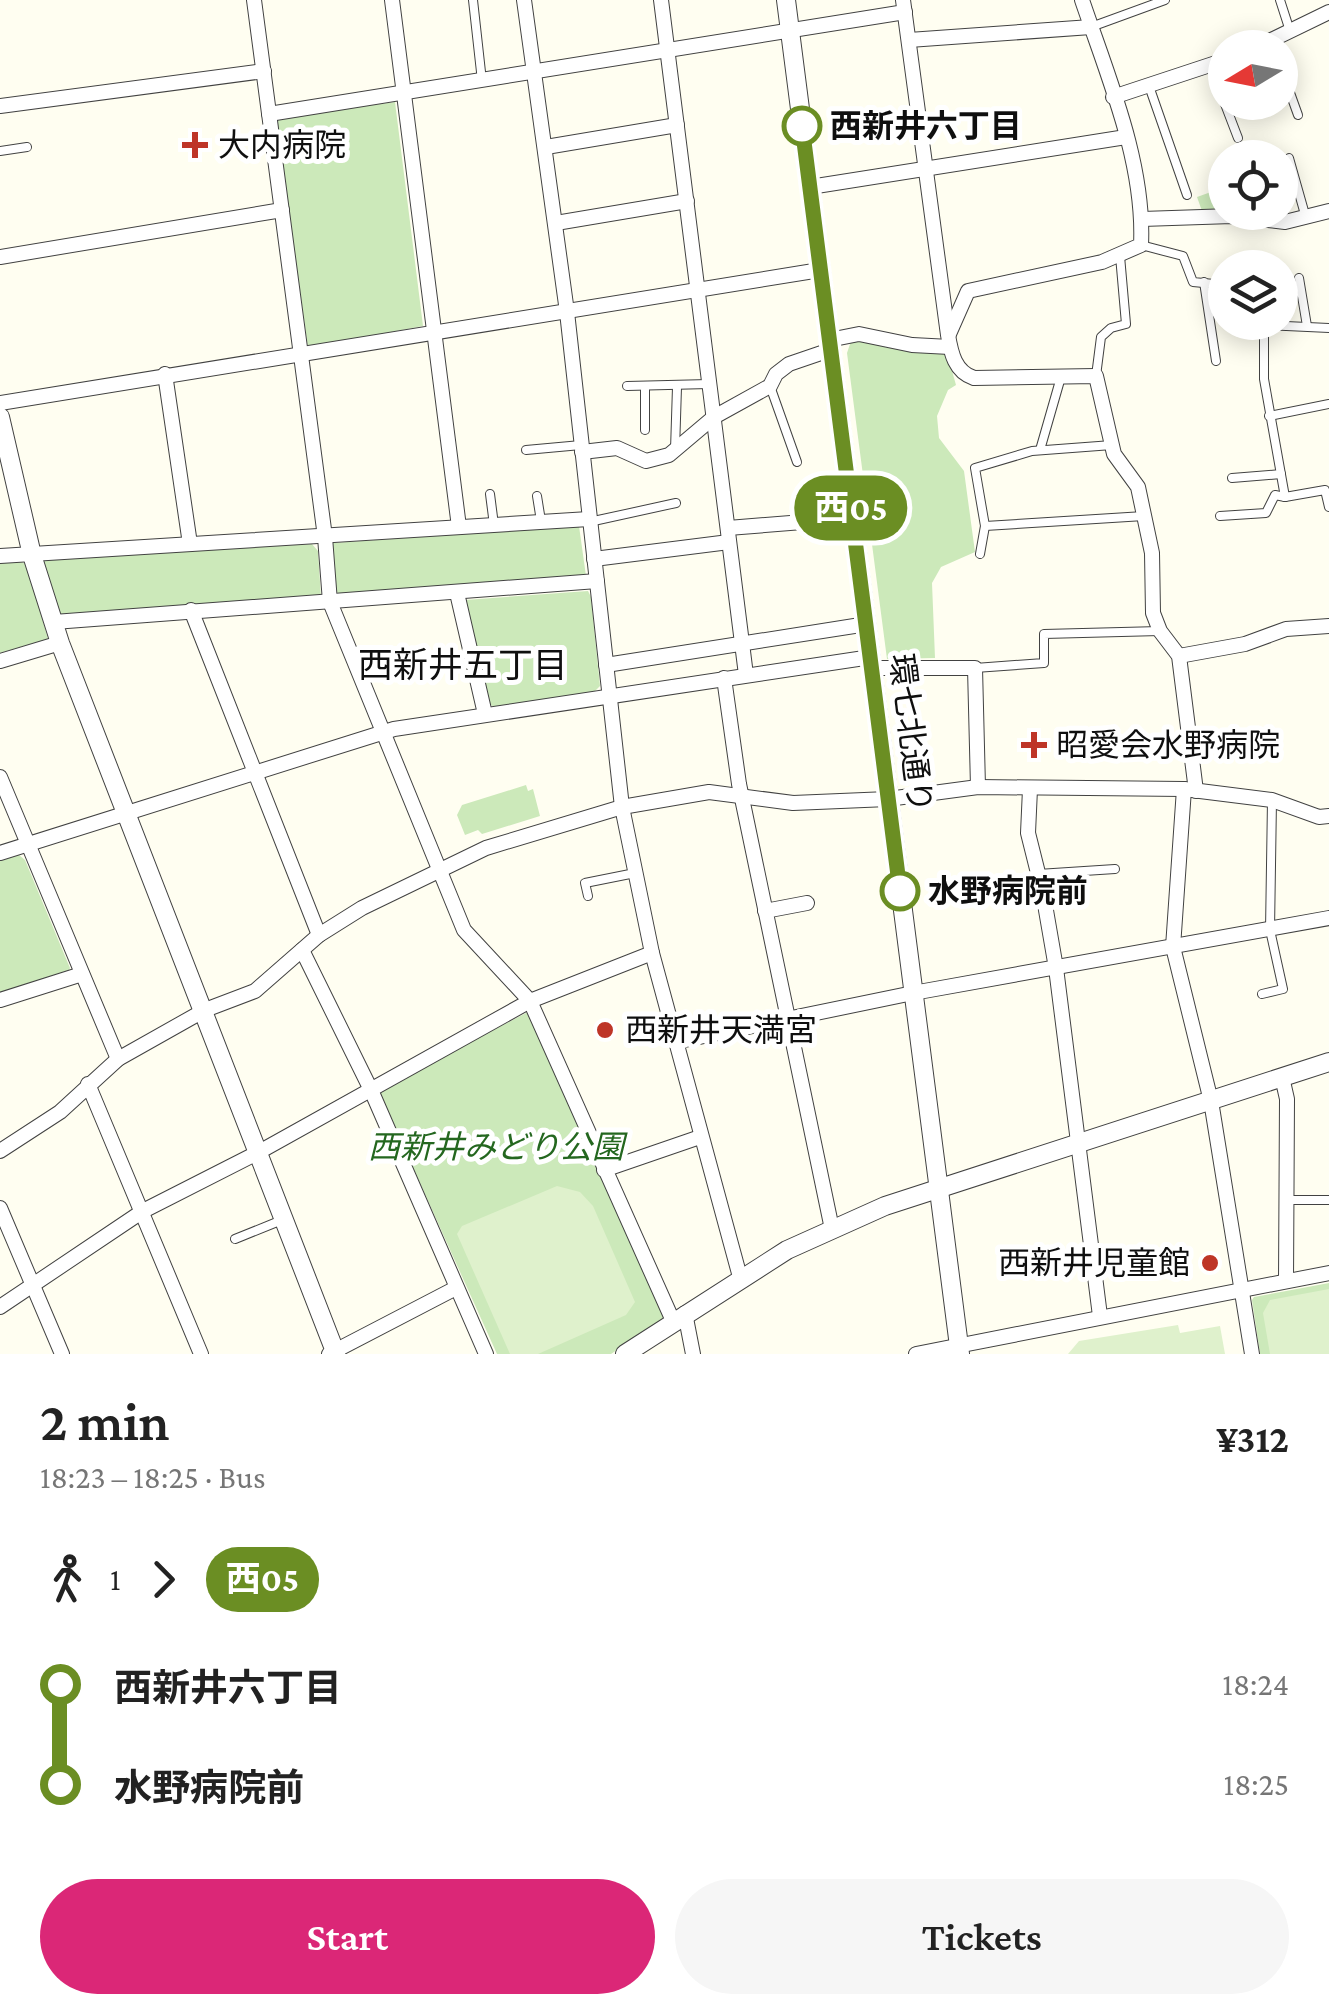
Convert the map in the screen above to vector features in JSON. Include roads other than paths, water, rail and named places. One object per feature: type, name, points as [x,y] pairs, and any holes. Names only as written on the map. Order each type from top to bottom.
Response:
[{"type":"street","points":[[254,0],[326,537],[330,602],[464,930],[530,1001],[604,1170],[694,1354]]},
{"type":"street","points":[[392,0],[459,527]]},
{"type":"street","points":[[524,0],[567,312],[622,807],[652,954],[740,1277]]},
{"type":"street","points":[[660,0],[746,675]]},
{"type":"street","name":"環七北通り","points":[[786,0],[960,1350]]},
{"type":"street","points":[[949,341],[968,291],[1120,256],[1141,245],[1137,177],[1082,0]]},
{"type":"street","points":[[269,114],[790,31],[904,6],[949,341],[963,374],[974,378],[1096,376],[1114,454],[1138,487],[1152,553],[1153,613],[1160,631],[1179,656],[1190,790],[1174,947],[1211,1102],[1252,1354]]},
{"type":"street","points":[[1292,30],[1329,13]]},
{"type":"street","points":[[909,40],[1091,27]]},
{"type":"street","points":[[1113,97],[1208,65]]},
{"type":"street","points":[[0,106],[264,71]]},
{"type":"street","points":[[546,147],[677,125]]},
{"type":"street","points":[[810,187],[1126,137]]},
{"type":"street","points":[[556,223],[687,201]]},
{"type":"street","points":[[0,257],[282,210]]},
{"type":"street","points":[[1142,219],[1232,216],[1285,222],[1329,210]]},
{"type":"street","points":[[0,403],[820,270]]},
{"type":"street","points":[[581,449],[617,448],[646,461],[669,455],[714,416],[770,386],[788,364],[860,334],[912,346],[949,341]]},
{"type":"street","points":[[165,374],[190,544]]},
{"type":"street","points":[[0,417],[32,555],[60,643],[260,1152],[334,1353],[456,1288]]},
{"type":"street","points":[[594,559],[853,518]]},
{"type":"street","points":[[0,556],[589,520]]},
{"type":"street","points":[[54,622],[597,580]]},
{"type":"street","points":[[457,593],[484,714]]},
{"type":"street","points":[[192,610],[318,934]]},
{"type":"street","points":[[606,665],[866,624]]},
{"type":"street","points":[[1179,656],[1245,644],[1286,629],[1329,626]]},
{"type":"street","points":[[0,661],[60,643]]},
{"type":"street","points":[[0,853],[382,732],[724,678],[871,663],[976,668],[978,787]]},
{"type":"street","points":[[724,678],[742,797],[832,1229]]},
{"type":"street","points":[[0,777],[118,1060]]},
{"type":"street","points":[[0,1151],[60,1112],[118,1060],[205,1010],[255,992],[318,934],[362,908],[486,848],[622,807],[709,792],[793,803],[888,798],[978,787],[1190,790],[1272,800],[1320,817],[1329,816]]},
{"type":"street","points":[[1030,789],[1028,834],[1056,968],[1100,1316]]},
{"type":"street","points":[[766,911],[808,902]]},
{"type":"street","points":[[676,1042],[914,993],[1329,918]]},
{"type":"street","points":[[302,950],[371,1090],[486,1354]]},
{"type":"street","points":[[0,1307],[144,1211],[260,1152],[530,1001],[652,954]]},
{"type":"street","points":[[0,1000],[82,974]]},
{"type":"street","points":[[625,1354],[740,1277],[832,1229],[938,1188],[1329,1062]]},
{"type":"street","points":[[1282,1077],[1287,1099],[1286,1281]]},
{"type":"street","points":[[88,1084],[201,1354]]},
{"type":"street","points":[[604,1170],[700,1137]]},
{"type":"street","points":[[0,1208],[62,1354]]},
{"type":"street","points":[[916,1354],[960,1350],[1100,1316],[1329,1273]]},
{"type":"lane","points":[[472,0],[482,81]]},
{"type":"lane","points":[[1091,27],[1165,0]]},
{"type":"lane","points":[[1280,0],[1290,30]]},
{"type":"lane","points":[[1149,86],[1187,195]]},
{"type":"lane","points":[[1232,120],[1238,138]]},
{"type":"lane","points":[[1222,130],[1234,126]]},
{"type":"lane","points":[[0,152],[27,146]]},
{"type":"lane","points":[[1173,188],[1184,184]]},
{"type":"lane","points":[[1298,188],[1306,218]]},
{"type":"lane","points":[[1141,245],[1183,256],[1193,282],[1208,282]]},
{"type":"lane","points":[[1096,376],[1101,337],[1111,328],[1126,324],[1120,256]]},
{"type":"lane","points":[[1299,278],[1307,326]]},
{"type":"lane","points":[[1204,282],[1216,361]]},
{"type":"lane","points":[[1298,326],[1329,328]]},
{"type":"lane","points":[[1264,340],[1264,378],[1284,497]]},
{"type":"lane","points":[[1040,450],[1062,375]]},
{"type":"lane","points":[[627,386],[709,384]]},
{"type":"lane","points":[[645,386],[645,430]]},
{"type":"lane","points":[[770,386],[797,462]]},
{"type":"lane","points":[[676,450],[677,387]]},
{"type":"lane","points":[[1270,416],[1329,404]]},
{"type":"lane","points":[[980,554],[984,526],[974,468],[1040,450],[1112,445]]},
{"type":"lane","points":[[526,450],[581,449]]},
{"type":"lane","points":[[1232,478],[1281,474]]},
{"type":"lane","points":[[1220,516],[1266,513],[1275,495],[1325,490],[1329,507]]},
{"type":"lane","points":[[490,494],[494,525]]},
{"type":"lane","points":[[538,496],[541,522]]},
{"type":"lane","points":[[589,520],[676,503]]},
{"type":"lane","points":[[984,526],[1144,516]]},
{"type":"lane","points":[[976,668],[1044,663],[1044,634],[1160,631]]},
{"type":"lane","points":[[1262,994],[1283,990],[1270,930],[1272,800]]},
{"type":"lane","points":[[1038,874],[1115,869]]},
{"type":"lane","points":[[588,896],[585,883],[635,873]]},
{"type":"lane","points":[[1286,1200],[1329,1200]]},
{"type":"lane","points":[[235,1239],[284,1219]]},
{"type":"place","name":"西新井六丁目","points":[[802,126]]},
{"type":"place","name":"大内病院","points":[[195,145]]},
{"type":"place","name":"昭愛会水野病院","points":[[1034,745]]},
{"type":"place","name":"水野病院前","points":[[900,891]]},
{"type":"place","name":"西新井天満宮","points":[[605,1030]]},
{"type":"place","name":"西新井児童館","points":[[1210,1263]]},
{"type":"district","name":"西新井五丁目","points":[[463,665]]},
{"type":"park label","name":"西新井みどり公園","points":[[496,1147]]}]
